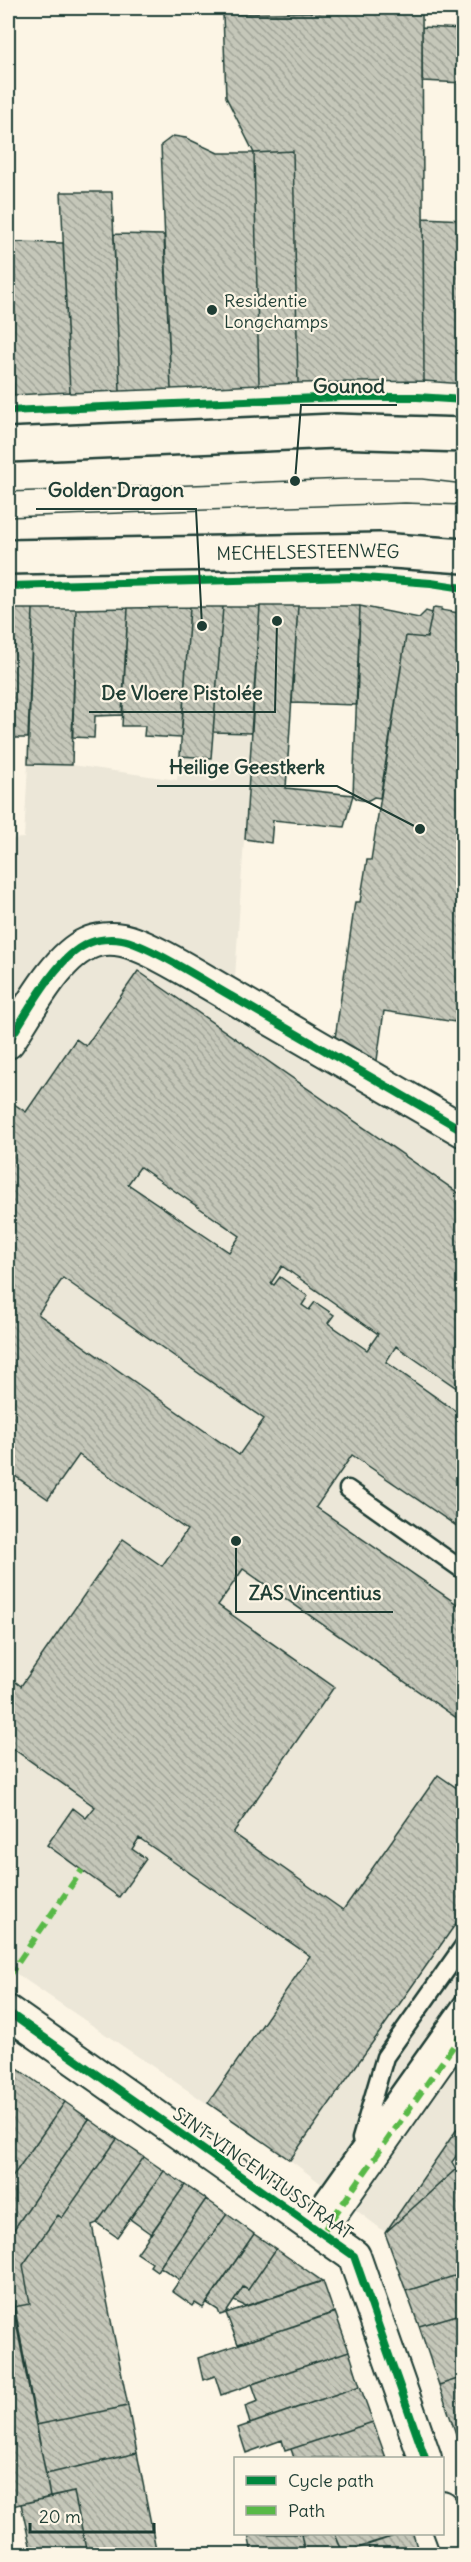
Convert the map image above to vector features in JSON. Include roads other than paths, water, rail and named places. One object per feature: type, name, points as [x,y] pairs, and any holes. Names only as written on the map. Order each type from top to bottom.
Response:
[{"type":"main road","points":[[8,445],[335,430],[464,435]]},
{"type":"main road","name":"MECHELSESTEENWEG","points":[[8,557],[378,549],[464,556]]},
{"type":"street","points":[[8,1042],[60,966],[72,954],[86,944],[104,939],[123,940],[141,947],[210,984],[464,1131]]},
{"type":"street","name":"SINT-VINCENTIUSSTRAAT","points":[[8,2012],[354,2256],[425,2457]]},
{"type":"street","points":[[315,2227],[464,2031]]},
{"type":"street","points":[[444,2513],[459,2554]]},
{"type":"lane","points":[[348,1489],[464,1570]]},
{"type":"lane","points":[[357,2151],[384,2057],[464,1945]]},
{"type":"lane","points":[[315,2227],[357,2151],[464,2001]]},
{"type":"tram line","points":[[8,492],[344,479],[422,479],[464,484]]},
{"type":"tram line","points":[[8,517],[405,503],[464,505]]},
{"type":"place","name":"Residentie Longchamps","points":[[212,310]]},
{"type":"place","name":"Gounod","points":[[295,481]]},
{"type":"place","name":"De Vloere Pistolée","points":[[277,621]]},
{"type":"place","name":"Golden Dragon","points":[[202,626]]},
{"type":"place","name":"Heilige Geestkerk","points":[[420,829]]},
{"type":"place","name":"ZAS Vincentius","points":[[236,1541]]}]
